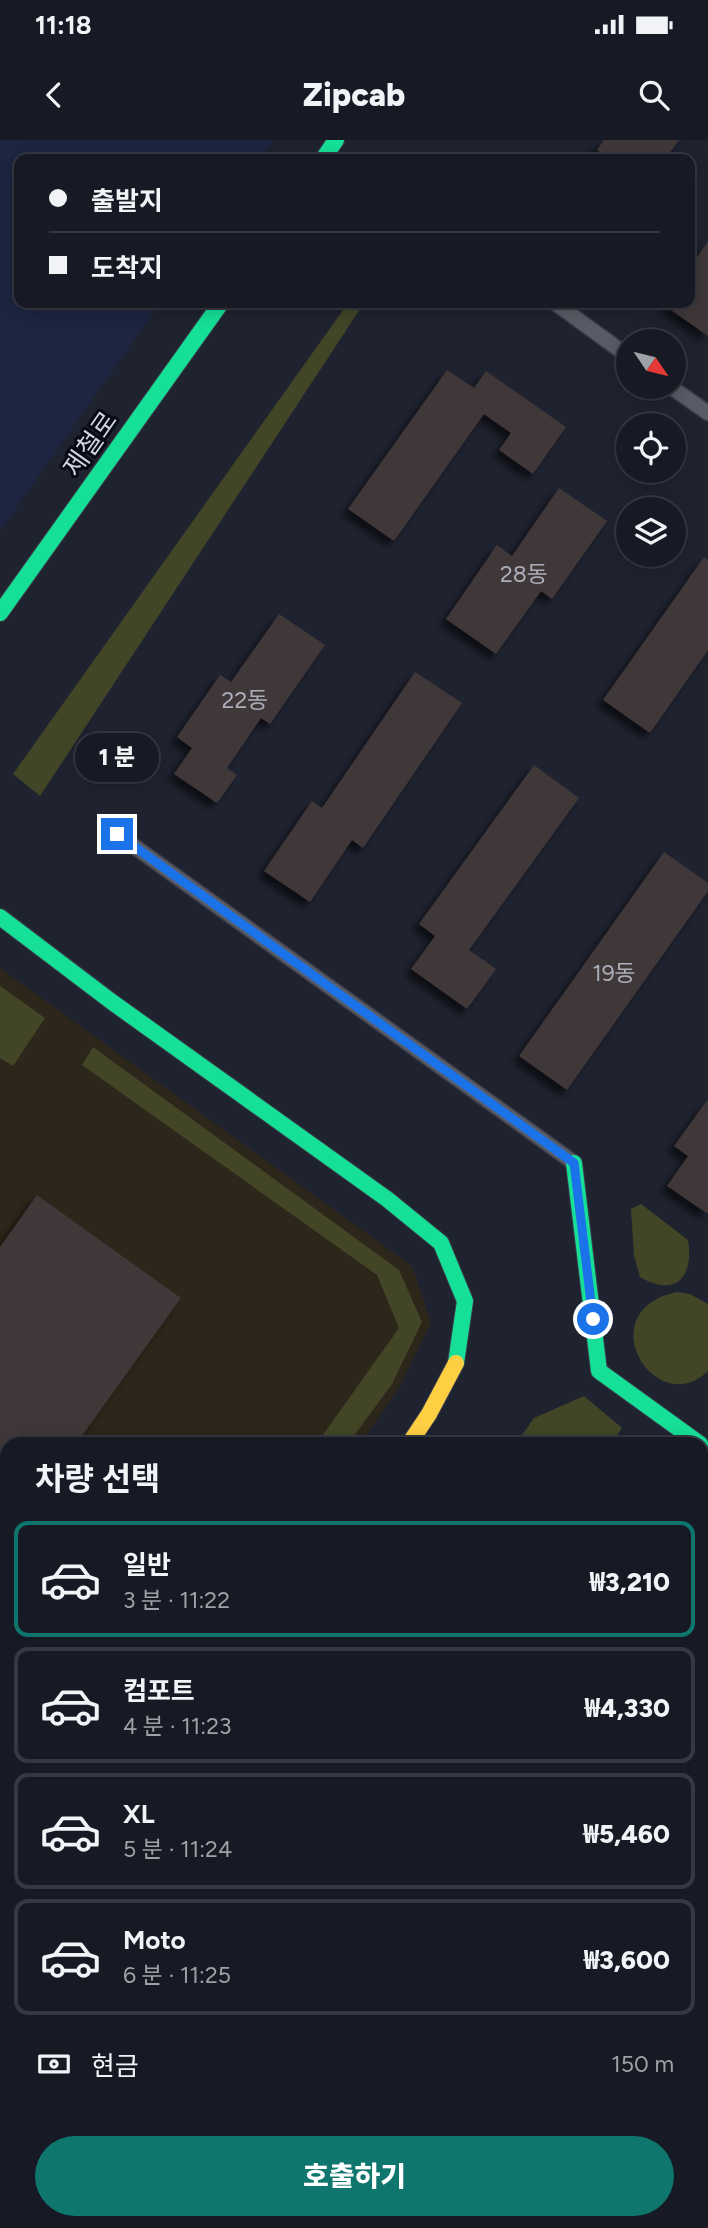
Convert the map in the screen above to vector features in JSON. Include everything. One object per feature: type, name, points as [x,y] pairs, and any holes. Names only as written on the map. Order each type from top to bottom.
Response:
[{"type":"street","name":"제철로","points":[[0,613],[217,308]]},
{"type":"street","points":[[0,917],[105,997],[387,1199],[441,1243],[465,1301],[458,1360],[414,1437]]},
{"type":"street","points":[[574,1163],[599,1371],[691,1437]]},
{"type":"lane","points":[[562,308],[616,347]]},
{"type":"lane","points":[[686,398],[708,414]]},
{"type":"lane","points":[[117,834],[574,1163]]},
{"type":"shaded area","points":[[0,140],[274,140],[264,154],[14,154],[14,308],[156,308],[0,531]]},
{"type":"shaded area","points":[[0,968],[412,1266],[431,1323],[399,1388],[365,1437],[0,1437]]},
{"type":"green space","points":[[344,308],[361,308],[40,796],[13,774]]},
{"type":"green space","points":[[0,986],[45,1018],[13,1066],[0,1058]]},
{"type":"green space","points":[[93,1047],[399,1270],[422,1322],[392,1384],[353,1437],[321,1437],[399,1328],[377,1275],[82,1065]]},
{"type":"green space","points":[[641,1204],[688,1240],[689,1253],[685,1274],[673,1284],[653,1283],[640,1277],[634,1255],[631,1209]]},
{"type":"green space","points":[[677,1292],[690,1294],[708,1304],[708,1371],[688,1383],[669,1383],[652,1373],[639,1358],[634,1339],[637,1320],[650,1303]]},
{"type":"green space","points":[[584,1396],[622,1428],[616,1437],[521,1437],[534,1418]]},
{"type":"building","points":[[604,140],[679,140],[669,154],[602,154],[597,150]]},
{"type":"building","points":[[708,241],[708,336],[668,308],[695,308],[695,260]]},
{"type":"building","points":[[447,370],[474,388],[486,371],[566,427],[533,474],[499,450],[511,433],[484,414],[394,541],[348,509]]},
{"type":"building","points":[[559,488],[607,521],[552,599],[541,591],[496,654],[446,619],[497,545],[512,556]]},
{"type":"building","points":[[704,557],[708,560],[708,650],[650,733],[603,700]]},
{"type":"building","points":[[279,614],[325,645],[270,724],[261,718],[227,768],[237,775],[217,803],[174,774],[192,748],[177,737],[220,675],[231,682]]},
{"type":"building","points":[[415,672],[462,703],[363,848],[352,840],[310,902],[264,871],[312,801],[322,808]]},
{"type":"building","points":[[534,765],[579,798],[469,950],[496,969],[467,1009],[411,969],[435,936],[419,924]]},
{"type":"building","points":[[664,852],[708,883],[708,891],[567,1090],[519,1056]]},
{"type":"building","points":[[708,1099],[708,1214],[667,1186],[688,1156],[674,1146]]},
{"type":"building","points":[[37,1195],[181,1298],[81,1437],[0,1437],[0,1247]]},
{"type":"traffic: fast","points":[[326,154],[336,140]]},
{"type":"traffic: fast","points":[[0,613],[217,308]]},
{"type":"traffic: fast","points":[[0,917],[112,1002],[387,1199],[441,1243],[465,1301],[456,1363]]},
{"type":"traffic: fast","points":[[574,1163],[599,1371],[690,1437]]},
{"type":"traffic: slow","points":[[414,1437],[456,1363]]},
{"type":"route","points":[[117,834],[574,1163],[593,1319]]}]
